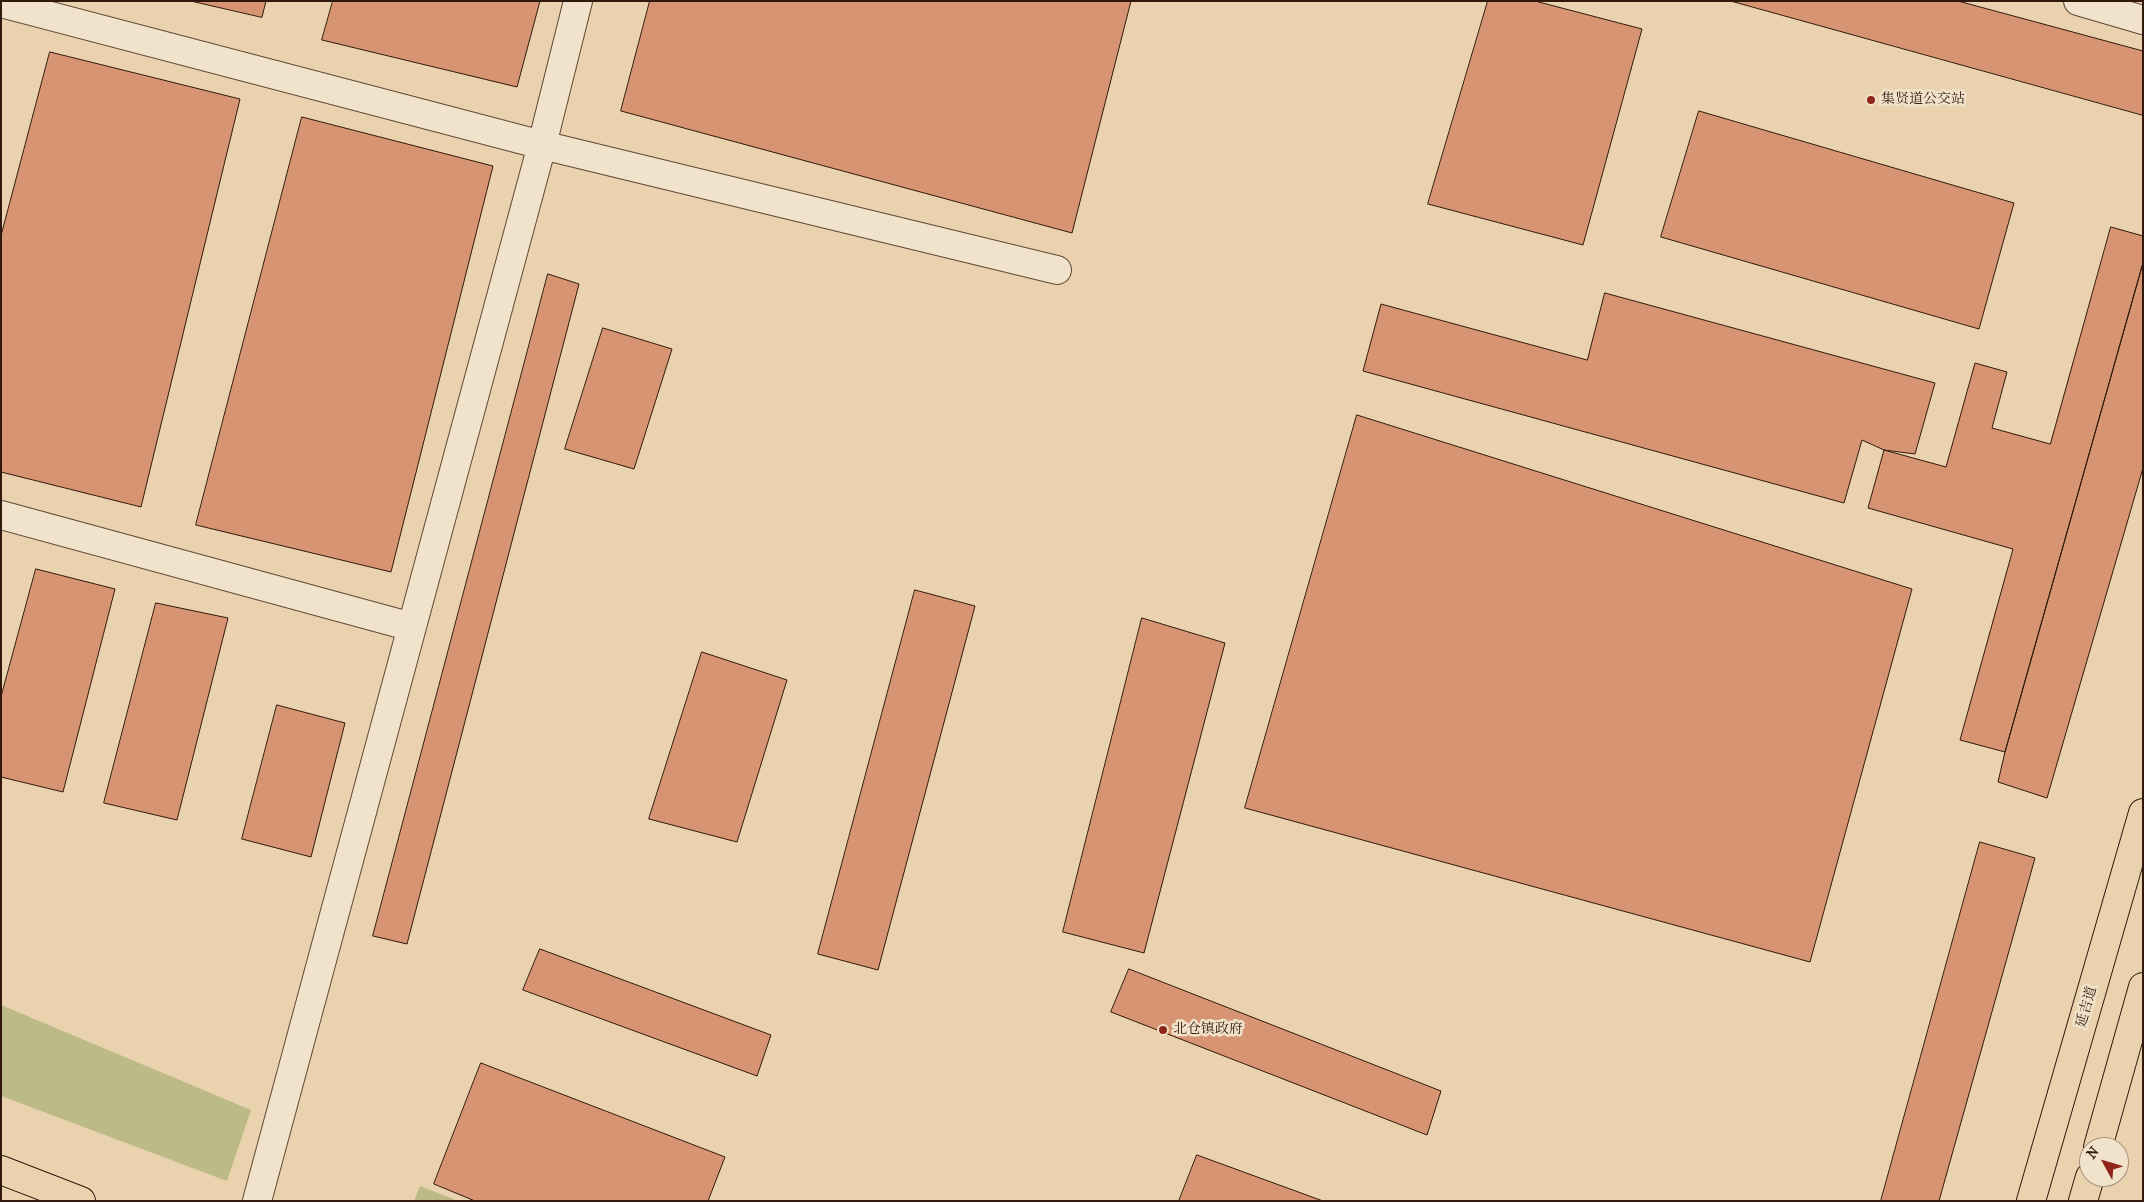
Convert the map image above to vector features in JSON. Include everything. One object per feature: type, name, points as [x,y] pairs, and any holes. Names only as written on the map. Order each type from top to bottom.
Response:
[{"type":"main road","name":"延吉道","points":[[2031,1201],[2143,812]]},
{"type":"main road","points":[[2101,1137],[2143,987]]},
{"type":"main road","points":[[1,1170],[81,1201]]},
{"type":"main road","points":[[2083,1201],[2087,1187]]},
{"type":"street","points":[[257,1201],[542,145],[578,1]]},
{"type":"street","points":[[2078,1],[2143,20]]},
{"type":"street","points":[[1,3],[542,145],[1057,270]]},
{"type":"street","points":[[1,515],[412,627]]},
{"type":"shaded area","points":[[1,1005],[251,1110],[227,1181],[1,1096]]},
{"type":"shaded area","points":[[420,1186],[458,1201],[414,1201]]},
{"type":"building","points":[[191,1],[266,1],[262,17]]},
{"type":"building","points":[[333,1],[540,1],[517,87],[322,40]]},
{"type":"building","points":[[650,1],[1131,1],[1072,233],[621,111]]},
{"type":"building","points":[[1488,1],[1535,1],[1642,29],[1583,245],[1428,204]]},
{"type":"building","points":[[1731,1],[1958,1],[2143,51],[2143,115]]},
{"type":"building","points":[[50,52],[240,99],[141,507],[1,472],[1,236]]},
{"type":"building","points":[[1699,111],[2014,203],[1979,329],[1661,237]]},
{"type":"building","points":[[302,117],[493,166],[391,572],[196,525]]},
{"type":"building","points":[[2111,227],[2143,236],[2143,263],[2005,752],[1960,740],[2013,549],[1868,508],[1884,450],[1946,467],[1975,363],[2007,372],[1992,428],[2050,444]]},
{"type":"building","points":[[2143,263],[2143,468],[2047,798],[1998,782]]},
{"type":"building","points":[[548,274],[579,284],[407,944],[373,936]]},
{"type":"building","points":[[1605,293],[1935,383],[1915,454],[1884,450],[1862,440],[1844,503],[1363,371],[1381,304],[1587,360]]},
{"type":"building","points":[[603,328],[672,349],[634,469],[565,449]]},
{"type":"building","points":[[1357,415],[1912,589],[1810,962],[1245,808]]},
{"type":"building","points":[[36,569],[115,589],[63,792],[1,777],[1,697]]},
{"type":"building","points":[[915,590],[975,606],[878,970],[818,954]]},
{"type":"building","points":[[156,603],[228,618],[177,820],[104,803]]},
{"type":"building","points":[[1142,618],[1225,643],[1144,953],[1063,932]]},
{"type":"building","points":[[702,652],[787,680],[737,842],[649,819]]},
{"type":"building","points":[[277,705],[345,723],[311,857],[242,839]]},
{"type":"building","points":[[1980,842],[2035,858],[1939,1201],[1881,1201]]},
{"type":"building","points":[[540,949],[771,1035],[757,1076],[523,990]]},
{"type":"building","points":[[1129,969],[1441,1091],[1427,1135],[1111,1012]]},
{"type":"building","points":[[481,1063],[725,1157],[708,1201],[475,1201],[434,1184]]},
{"type":"building","points":[[1197,1155],[1323,1201],[1179,1201]]},
{"type":"place","name":"集贤道公交站","points":[[1871,100]]},
{"type":"place","name":"北仓镇政府","points":[[1163,1030]]}]
